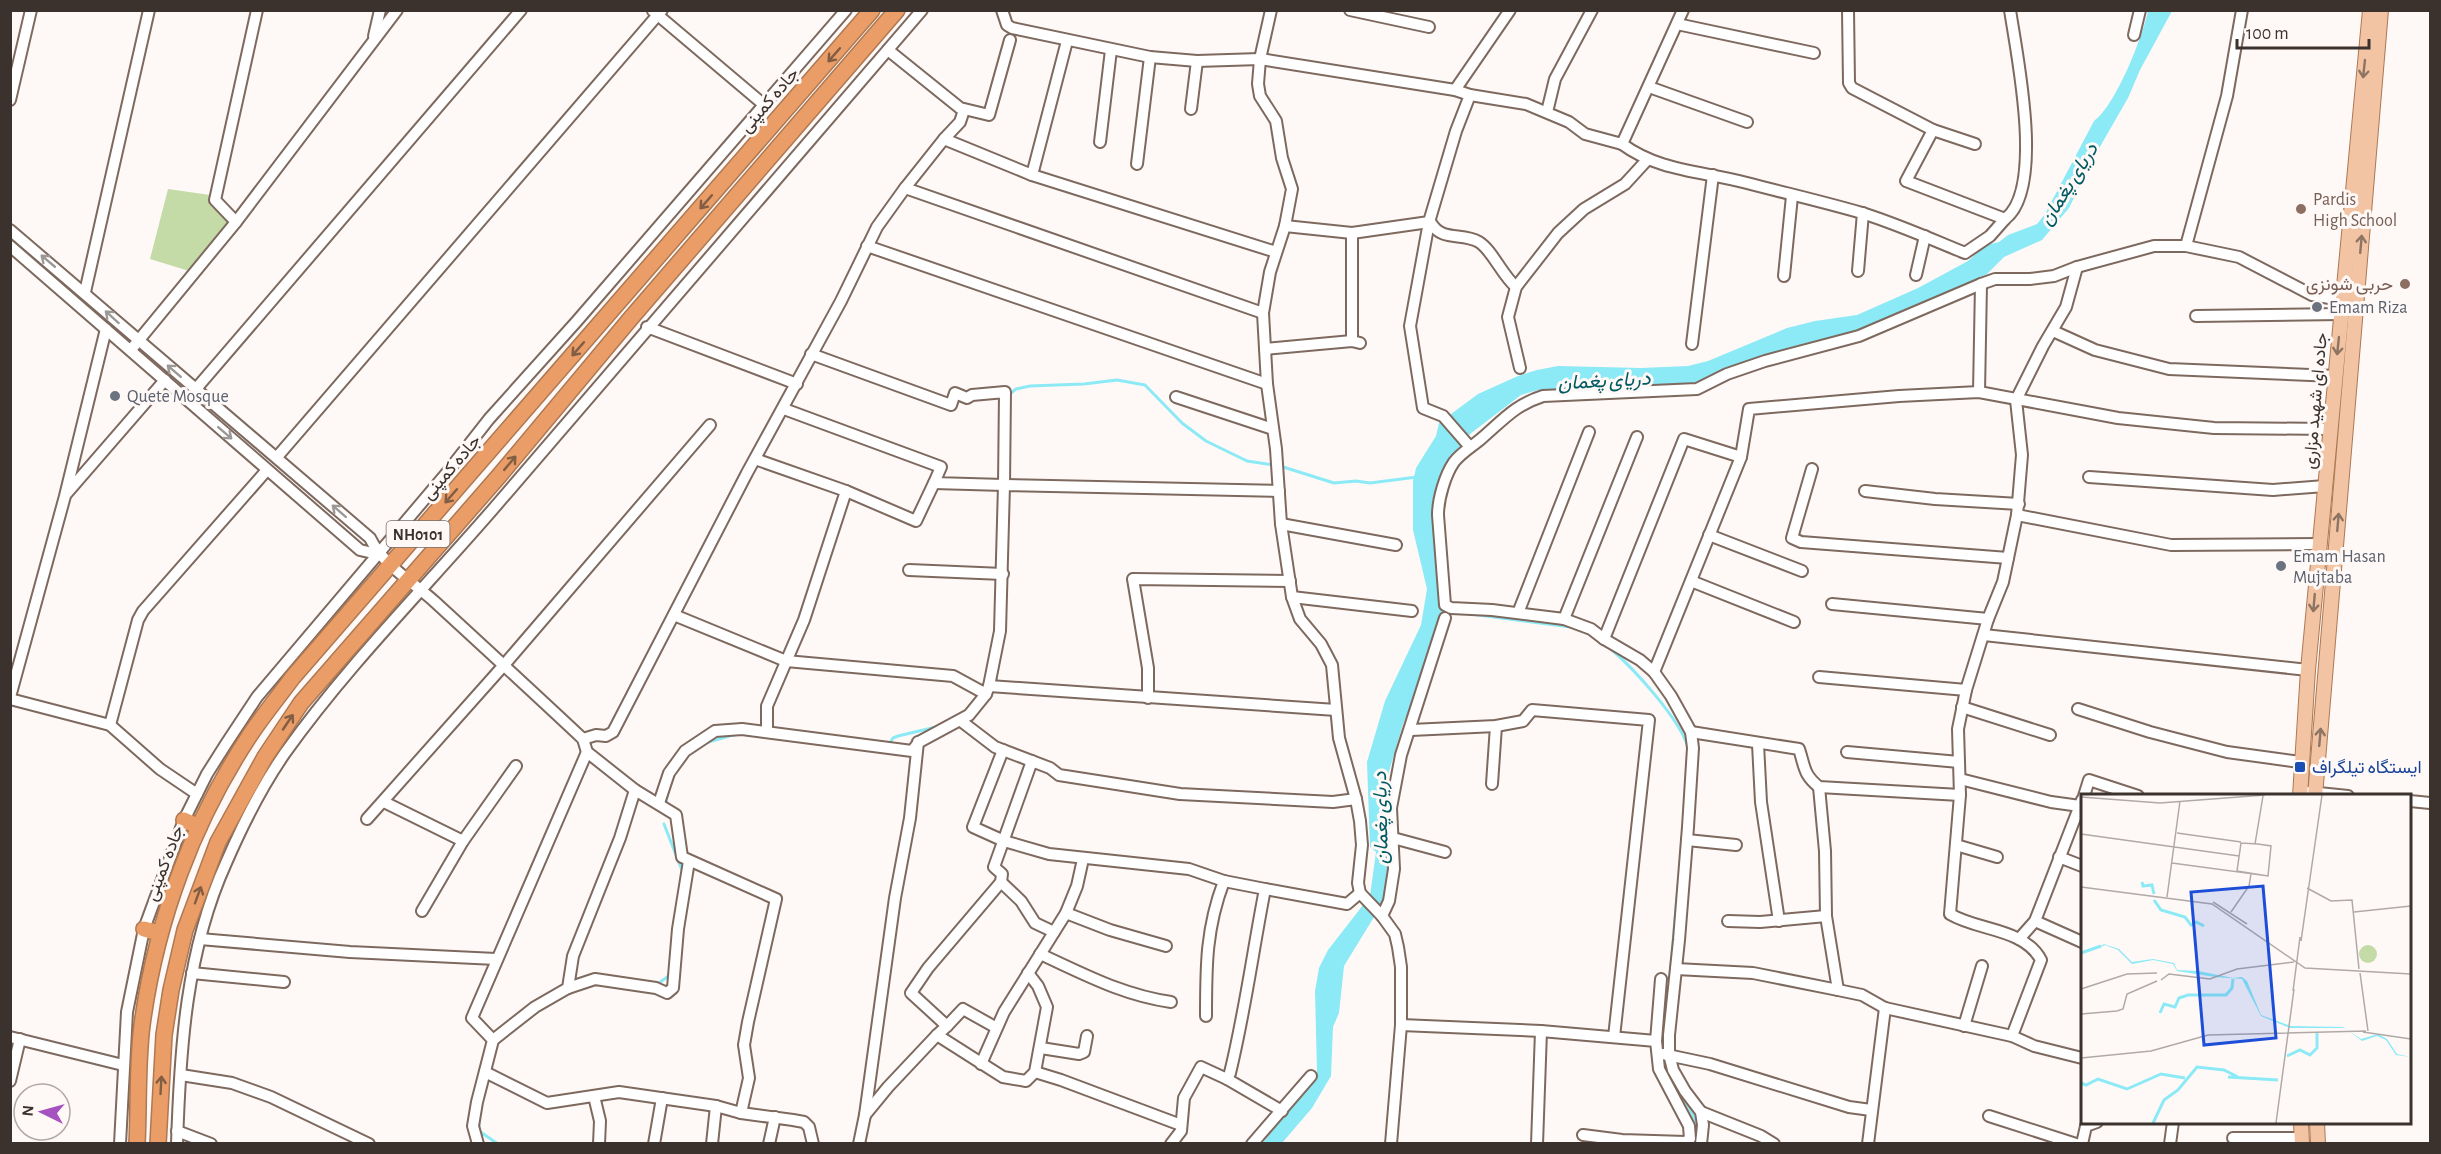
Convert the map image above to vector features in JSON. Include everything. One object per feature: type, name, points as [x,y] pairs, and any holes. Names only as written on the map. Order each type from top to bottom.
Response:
[{"type":"highway","name":"جاده کمپنی","points":[[137,1143],[142,1027],[152,931],[199,827],[252,733],[293,677],[872,10]]},
{"type":"highway","name":"NH0101","points":[[158,1143],[164,1035],[171,990],[185,930],[218,842],[265,757],[301,703],[410,580],[631,318],[897,10]]},
{"type":"highway","points":[[184,820],[199,827]]},
{"type":"main road","name":"جاده ای شهید مزاری","points":[[2300,793],[2300,762],[2341,300],[2370,10]]},
{"type":"main road","name":"جاده ای شهید مزاری","points":[[2315,794],[2381,10]]},
{"type":"main road","points":[[2301,1124],[2302,1141]]},
{"type":"main road","points":[[2317,1124],[2318,1143]]},
{"type":"street","points":[[10,100],[31,10]]},
{"type":"street","points":[[85,292],[149,10]]},
{"type":"street","points":[[236,222],[215,200],[257,10]]},
{"type":"street","points":[[373,41],[380,10]]},
{"type":"street","points":[[131,350],[236,222],[397,10]]},
{"type":"street","points":[[195,390],[522,10]]},
{"type":"street","points":[[120,1143],[127,1012],[184,820],[226,744],[257,697],[445,475],[489,419],[577,321],[846,10]]},
{"type":"street","points":[[177,1143],[185,1014],[200,939],[224,866],[252,809],[284,754],[358,662],[922,10]]},
{"type":"street","points":[[1002,10],[1007,25],[1012,28],[1110,50],[1150,57],[1197,61],[1260,59],[1455,90],[1470,95],[1526,104],[1569,122],[1585,134],[1622,144],[1647,160],[1863,213],[1965,253],[1990,236],[2014,212],[2022,190],[2028,149],[2010,10]]},
{"type":"street","points":[[1271,10],[1260,59],[1258,84],[1260,96],[1276,121],[1282,158],[1292,189],[1285,226],[1270,272],[1263,313],[1267,384],[1277,465],[1281,524],[1292,597],[1300,619],[1321,644],[1332,665],[1339,738],[1356,799],[1362,845],[1358,883],[1363,896],[1395,934],[1398,947],[1401,967],[1401,1024],[1390,1143]]},
{"type":"street","points":[[1350,10],[1429,27]]},
{"type":"street","points":[[1455,90],[1510,10]]},
{"type":"street","points":[[1546,112],[1555,79],[1592,10]]},
{"type":"street","points":[[1622,144],[1683,10]]},
{"type":"street","points":[[1848,10],[1849,83],[1852,88],[1933,130],[1975,144]]},
{"type":"street","points":[[2134,35],[2140,10]]},
{"type":"street","points":[[2186,246],[2227,96],[2242,10]]},
{"type":"street","points":[[277,457],[657,12],[763,105]]},
{"type":"street","points":[[1677,24],[1815,53]]},
{"type":"street","points":[[888,50],[964,110],[987,115],[991,114],[1010,40]]},
{"type":"street","points":[[1032,175],[1067,41]]},
{"type":"street","points":[[1100,142],[1110,50]]},
{"type":"street","points":[[1137,164],[1150,57]]},
{"type":"street","points":[[1191,109],[1197,61]]},
{"type":"street","points":[[1649,87],[1747,122]]},
{"type":"street","points":[[1467,445],[1443,416],[1423,408],[1410,326],[1412,304],[1430,223],[1470,95]]},
{"type":"street","points":[[583,739],[596,735],[606,736],[613,732],[755,459],[784,409],[877,226],[944,139],[960,122],[964,110]]},
{"type":"street","points":[[1933,130],[1906,181],[2006,219]]},
{"type":"street","points":[[944,139],[1032,175],[1276,252]]},
{"type":"street","points":[[1520,368],[1508,316],[1516,286],[1558,233],[1584,209],[1625,184],[1647,160]]},
{"type":"street","points":[[1692,344],[1713,175]]},
{"type":"street","points":[[905,188],[1263,313]]},
{"type":"street","points":[[1784,276],[1792,196]]},
{"type":"street","points":[[1858,271],[1863,213]]},
{"type":"street","points":[[1285,226],[1352,233],[1430,223]]},
{"type":"street","points":[[1430,223],[1436,231],[1446,235],[1468,237],[1480,243],[1508,280],[1516,286]]},
{"type":"street","points":[[10,230],[370,538],[377,554]]},
{"type":"street","points":[[1265,350],[1356,342],[1352,233]]},
{"type":"street","points":[[1916,275],[1925,236]]},
{"type":"street","points":[[10,246],[360,550],[377,554],[422,590],[583,739],[587,752],[635,790],[676,815],[682,856],[776,899],[744,1045],[748,1078],[741,1113]]},
{"type":"street","points":[[867,246],[1267,384]]},
{"type":"street","points":[[1701,1143],[1703,1125],[1701,1112],[1673,1070],[1669,1054],[1687,840],[1693,748],[1691,732],[1671,696],[1654,672],[1640,660],[1591,629],[1564,619],[1452,608],[1445,605],[1438,506],[1454,463],[1467,445],[1512,410],[1529,400],[1543,396],[1697,389],[1727,374],[1765,361],[1859,336],[1994,277],[2030,279],[2054,276],[2077,267],[2154,246],[2186,246],[2239,257],[2312,295],[2341,300]]},
{"type":"street","points":[[2012,1036],[2041,960],[2037,952],[2019,939],[1950,914],[1960,795],[1958,729],[1966,690],[2002,582],[2018,510],[2022,455],[2016,400],[2066,307],[2077,267]]},
{"type":"street","points":[[1979,392],[1981,284]]},
{"type":"street","points":[[2196,316],[2341,314]]},
{"type":"street","points":[[647,327],[797,384]]},
{"type":"street","points":[[106,329],[65,496],[10,698],[110,725],[160,769],[197,794]]},
{"type":"street","points":[[2053,331],[2096,350],[2169,369],[2335,376]]},
{"type":"street","points":[[659,803],[669,772],[685,751],[715,731],[742,729],[912,751],[918,742],[969,715],[988,690],[1000,631],[1003,574],[1005,392],[972,394],[967,398],[955,393],[951,405],[812,354]]},
{"type":"street","points":[[150,367],[158,357]]},
{"type":"street","points":[[65,496],[165,380]]},
{"type":"street","points":[[1654,672],[1741,457],[1749,409],[1899,396],[1979,392],[2118,418],[2214,429],[2330,429]]},
{"type":"street","points":[[1176,398],[1273,429]]},
{"type":"street","points":[[755,459],[846,491],[916,521],[941,467],[784,409]]},
{"type":"street","points":[[367,819],[504,665],[710,425]]},
{"type":"street","points":[[1518,613],[1589,432]]},
{"type":"street","points":[[1564,619],[1637,437]]},
{"type":"street","points":[[1604,639],[1684,439],[1741,457]]},
{"type":"street","points":[[1812,469],[1792,538],[1801,542],[2008,558]]},
{"type":"street","points":[[110,725],[138,620],[143,611],[267,470]]},
{"type":"street","points":[[2089,477],[2273,490],[2325,486]]},
{"type":"street","points":[[934,483],[1279,491]]},
{"type":"street","points":[[767,732],[767,706],[804,620],[846,491]]},
{"type":"street","points":[[1865,491],[2018,510],[2171,545],[2320,544]]},
{"type":"street","points":[[1281,524],[1396,545]]},
{"type":"street","points":[[1709,535],[1802,571]]},
{"type":"street","points":[[909,570],[1003,574]]},
{"type":"street","points":[[1148,698],[1149,668],[1133,579],[1290,581]]},
{"type":"street","points":[[1691,581],[1794,622]]},
{"type":"street","points":[[1292,597],[1412,611]]},
{"type":"street","points":[[1832,604],[1988,619]]},
{"type":"street","points":[[674,615],[786,661],[953,676],[988,690],[1336,711]]},
{"type":"street","points":[[1381,915],[1389,901],[1394,869],[1393,793],[1401,755],[1411,730],[1445,618]]},
{"type":"street","points":[[1984,635],[2308,670]]},
{"type":"street","points":[[1819,677],[1966,690]]},
{"type":"street","points":[[1962,707],[2050,735]]},
{"type":"street","points":[[2078,708],[2150,732],[2227,752],[2300,762]]},
{"type":"street","points":[[1411,730],[1496,726],[1523,721],[1532,710],[1649,720],[1614,1037]]},
{"type":"street","points":[[961,721],[995,747],[1050,768],[1059,775],[1180,794],[1333,802],[1356,799]]},
{"type":"street","points":[[1492,784],[1496,726]]},
{"type":"street","points":[[1691,732],[1799,749],[1803,769],[1809,780],[1819,787],[1960,795]]},
{"type":"street","points":[[859,1143],[865,1115],[893,909],[910,818],[918,742]]},
{"type":"street","points":[[1758,744],[1761,802],[1779,921]]},
{"type":"street","points":[[1003,750],[973,828],[1049,854],[1189,869],[1224,881],[1347,904],[1363,896]]},
{"type":"street","points":[[493,1040],[472,1017],[587,752]]},
{"type":"street","points":[[1847,752],[1959,762]]},
{"type":"street","points":[[947,1026],[911,993],[928,968],[1001,882],[1002,873],[994,867],[1032,761]]},
{"type":"street","points":[[422,911],[463,841],[516,766]]},
{"type":"street","points":[[1960,779],[2051,802],[2081,801]]},
{"type":"street","points":[[2084,794],[2089,780],[2135,794]]},
{"type":"street","points":[[1819,787],[1825,851],[1827,916],[1838,990]]},
{"type":"street","points":[[568,988],[573,956],[620,838],[635,790]]},
{"type":"street","points":[[2300,793],[2315,794]]},
{"type":"street","points":[[2411,801],[2430,803]]},
{"type":"street","points":[[384,802],[463,841]]},
{"type":"street","points":[[2019,939],[2036,921],[2081,803]]},
{"type":"street","points":[[1393,838],[1445,852]]},
{"type":"street","points":[[1687,840],[1736,845]]},
{"type":"street","points":[[1956,846],[1997,857]]},
{"type":"street","points":[[2059,857],[2081,866]]},
{"type":"street","points":[[981,1064],[995,1027],[1066,913],[1083,859]]},
{"type":"street","points":[[480,1143],[473,1126],[493,1040],[535,1007],[568,988],[595,979],[656,988],[667,993],[673,988],[678,929],[689,861]]},
{"type":"street","points":[[1206,1016],[1208,941],[1213,910],[1224,881]]},
{"type":"street","points":[[1001,882],[1021,901],[1035,923],[1054,932]]},
{"type":"street","points":[[1227,1079],[1244,1017],[1249,971],[1265,889]]},
{"type":"street","points":[[1066,913],[1110,930],[1166,946]]},
{"type":"street","points":[[1728,921],[1779,921],[1827,916]]},
{"type":"street","points":[[2036,921],[2081,942]]},
{"type":"street","points":[[200,939],[350,952],[496,959]]},
{"type":"street","points":[[1040,954],[1142,998],[1171,1002]]},
{"type":"street","points":[[1964,1026],[1982,966]]},
{"type":"street","points":[[1676,969],[1753,973],[1862,995],[1885,1008],[2012,1036],[2034,1046],[2081,1058]]},
{"type":"street","points":[[192,973],[284,982]]},
{"type":"street","points":[[937,1035],[1003,1077],[1026,1081],[1035,1072],[1047,1007],[1038,987],[1028,974]]},
{"type":"street","points":[[1583,1135],[1622,1140],[1688,1142],[1689,1126],[1664,1082],[1657,1054],[1661,979]]},
{"type":"street","points":[[1868,1143],[1885,1008]]},
{"type":"street","points":[[865,1115],[888,1087],[963,1009],[995,1027]]},
{"type":"street","points":[[1401,1024],[1541,1031],[1656,1041]]},
{"type":"street","points":[[1537,1143],[1541,1031]]},
{"type":"street","points":[[1041,1048],[1079,1054],[1084,1052],[1087,1036]]},
{"type":"street","points":[[10,1081],[15,1038],[123,1065]]},
{"type":"street","points":[[1657,1054],[1669,1054],[1710,1064],[1850,1107],[1871,1110]]},
{"type":"street","points":[[1171,1143],[1181,1131],[1184,1098],[1201,1067],[1227,1079],[1282,1111]]},
{"type":"street","points":[[485,1072],[547,1103],[618,1092],[804,1122],[809,1127],[813,1143]]},
{"type":"street","points":[[1035,1072],[1181,1125]]},
{"type":"street","points":[[181,1075],[232,1083],[271,1097],[369,1143]]},
{"type":"street","points":[[1252,1143],[1311,1076]]},
{"type":"street","points":[[594,1096],[600,1121],[599,1143]]},
{"type":"street","points":[[654,1143],[662,1098]]},
{"type":"street","points":[[712,1143],[716,1106]]},
{"type":"street","points":[[1701,1112],[1774,1143]]},
{"type":"street","points":[[1989,1116],[2076,1143]]},
{"type":"street","points":[[769,1143],[775,1117]]},
{"type":"street","points":[[2082,1143],[2090,1124]]},
{"type":"street","points":[[2170,1143],[2173,1124]]},
{"type":"street","points":[[177,1131],[211,1143]]},
{"type":"street","points":[[2233,1138],[2302,1141]]},
{"type":"green space","points":[[168,189],[210,195],[232,221],[189,271],[150,259]]},
{"type":"water","name":"دریای پغمان","points":[[2148,11],[2172,11],[2069,208],[2042,240],[2004,257],[1987,274],[1977,279],[1853,333],[1688,384],[1538,390],[1521,395],[1470,434],[1452,458],[1441,483],[1442,616],[1403,724],[1383,792],[1381,808],[1387,819],[1390,868],[1382,904],[1344,966],[1339,1013],[1333,1027],[1331,1076],[1312,1108],[1282,1143],[1262,1144],[1317,1072],[1315,991],[1319,968],[1328,950],[1370,896],[1376,852],[1370,847],[1367,762],[1385,701],[1421,625],[1427,589],[1413,530],[1413,481],[1416,468],[1436,436],[1439,423],[1478,394],[1537,370],[1558,366],[1641,368],[1688,366],[1708,361],[1787,328],[1857,315],[1918,288],[1968,261],[1986,245],[1999,242],[2008,235],[2037,224],[2045,214],[2094,121],[2111,101],[2119,86],[2134,53]]},
{"type":"waterway","points":[[1011,393],[1016,389],[1030,386],[1117,380],[1145,385],[1182,423],[1206,441],[1247,461],[1273,465]]},
{"type":"waterway","points":[[1280,466],[1334,483],[1356,481],[1370,483],[1417,477]]},
{"type":"waterway","points":[[1471,614],[1571,627]]},
{"type":"waterway","points":[[1611,649],[1643,681],[1666,709],[1688,747]]},
{"type":"waterway","points":[[996,681],[997,670]]},
{"type":"waterway","points":[[888,746],[893,738],[898,736],[936,727]]},
{"type":"waterway","points":[[705,743],[736,734]]},
{"type":"waterway","points":[[666,803],[669,787]]},
{"type":"waterway","points":[[664,824],[683,873]]},
{"type":"waterway","points":[[1667,1010],[1678,885]]},
{"type":"waterway","points":[[656,985],[670,975]]},
{"type":"waterway","points":[[1684,1098],[1698,1125],[1694,1136]]},
{"type":"waterway","points":[[479,1120],[479,1131],[498,1144]]},
{"type":"place","name":"Pardis High School","points":[[2301,209]]},
{"type":"place","name":"حربی شونزی","points":[[2405,284]]},
{"type":"place","name":"Emam Riza","points":[[2317,307]]},
{"type":"place","name":"Quete Mosque","points":[[115,396]]},
{"type":"place","name":"Emam Hasan Mujtaba","points":[[2281,566]]},
{"type":"place","name":"ایستگاه تیلگراف","points":[[2300,767]]}]
